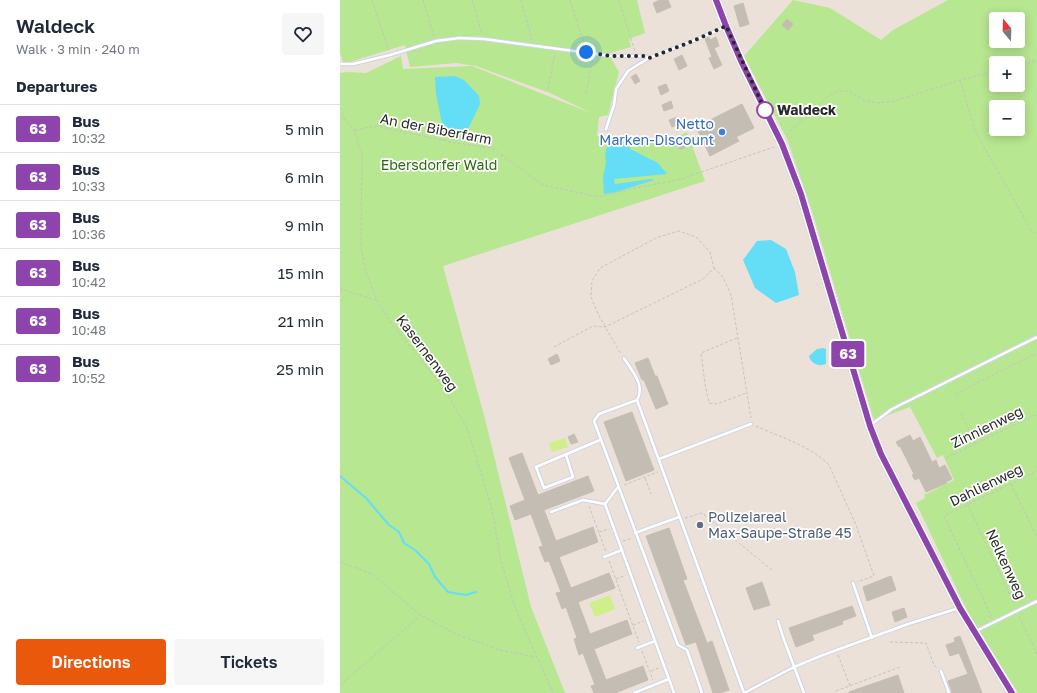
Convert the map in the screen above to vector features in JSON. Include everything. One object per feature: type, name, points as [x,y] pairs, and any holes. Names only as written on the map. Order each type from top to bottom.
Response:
[{"type":"street","points":[[716,0],[726,26],[780,142],[801,194],[870,426],[881,454],[960,608],[1012,693]]},
{"type":"lane","points":[[606,129],[614,105],[616,89],[628,71],[649,58],[726,26]]},
{"type":"lane","points":[[340,64],[353,64],[390,55],[436,41],[459,38],[484,39],[611,56],[637,56],[649,58]]},
{"type":"lane","points":[[870,426],[892,409],[1037,337]]},
{"type":"lane","points":[[624,358],[641,388],[637,400],[744,693],[794,667],[837,650],[908,624],[960,608]]},
{"type":"lane","points":[[637,400],[599,414],[594,421],[678,645],[688,650],[702,693]]},
{"type":"lane","points":[[659,459],[751,424]]},
{"type":"lane","points":[[566,455],[573,477],[544,488],[536,467],[600,440]]},
{"type":"lane","points":[[605,504],[618,487]]},
{"type":"lane","points":[[551,512],[583,500],[605,504]]},
{"type":"lane","points":[[605,504],[674,693]]},
{"type":"lane","points":[[636,533],[679,517]]},
{"type":"lane","points":[[605,556],[622,550]]},
{"type":"lane","points":[[853,584],[872,638]]},
{"type":"lane","points":[[974,632],[1037,601]]},
{"type":"lane","points":[[778,621],[782,637],[804,693]]},
{"type":"lane","points":[[637,648],[655,641]]},
{"type":"lane","points":[[941,671],[949,693]]},
{"type":"lane","points":[[634,693],[669,679]]},
{"type":"path","points":[[372,0],[390,55]]},
{"type":"path","points":[[423,0],[436,41]]},
{"type":"path","points":[[472,0],[484,39]]},
{"type":"path","points":[[521,0],[534,46]]},
{"type":"path","points":[[570,0],[586,52]]},
{"type":"path","points":[[619,0],[632,46],[637,56]]},
{"type":"path","points":[[548,89],[556,49]]},
{"type":"path","points":[[586,93],[594,53]]},
{"type":"path","points":[[1025,64],[1037,60]]},
{"type":"path","name":"An der Biberfarm","points":[[354,130],[376,126],[455,143],[492,148],[543,185],[599,197],[635,188],[678,180],[780,142],[829,96],[839,91],[849,91],[863,100],[877,103],[895,101],[960,80],[989,73]]},
{"type":"path","points":[[960,80],[975,131],[1031,230],[1037,233]]},
{"type":"path","name":"Kasernenweg","points":[[340,114],[354,130],[362,155],[361,248],[366,272],[377,300],[392,324],[443,387],[467,428],[492,510],[501,562],[516,610],[552,693]]},
{"type":"path","points":[[624,358],[599,316],[591,297],[592,281],[600,268],[658,237],[679,231],[696,237],[710,252],[714,268],[723,277],[731,295],[751,424],[811,451],[822,458],[829,465],[856,525],[874,576],[853,584]]},
{"type":"path","points":[[554,348],[593,326],[605,327],[703,280],[714,268]]},
{"type":"path","points":[[340,289],[377,300]]},
{"type":"path","points":[[738,338],[701,353],[705,384],[710,403],[717,404],[746,392]]},
{"type":"path","points":[[956,395],[963,390],[1037,353]]},
{"type":"path","points":[[961,413],[975,444]]},
{"type":"path","name":"Zinnienweg","points":[[946,458],[1037,414]]},
{"type":"path","points":[[618,487],[663,470]]},
{"type":"path","name":"Dahlienweg","points":[[994,622],[944,516],[1037,471]]},
{"type":"path","points":[[645,477],[651,494]]},
{"type":"path","points":[[1011,484],[1037,537]]},
{"type":"path","points":[[589,501],[589,506],[605,556],[616,579],[655,684]]},
{"type":"path","name":"Nelkenweg","points":[[968,504],[1037,654]]},
{"type":"path","points":[[694,515],[702,513],[772,570]]},
{"type":"path","points":[[598,533],[614,527]]},
{"type":"path","points":[[340,562],[372,574],[420,615],[456,634],[500,650],[536,657]]},
{"type":"path","points":[[616,579],[630,574]]},
{"type":"path","points":[[340,685],[420,615]]},
{"type":"path","points":[[633,625],[648,620]]},
{"type":"path","points":[[890,642],[926,643],[934,665],[941,671]]},
{"type":"path","points":[[837,650],[850,686]]},
{"type":"path","points":[[650,672],[664,666]]},
{"type":"path","points":[[836,691],[900,667]]},
{"type":"green space","name":"Ebersdorfer Wald","points":[[340,0],[637,0],[645,33],[629,39],[631,47],[610,53],[619,72],[608,115],[599,117],[597,136],[635,140],[662,145],[687,132],[705,181],[443,266],[485,419],[531,607],[565,693],[340,693],[340,73],[366,73],[401,56],[403,69],[472,66],[591,113],[550,93],[476,66],[456,63],[410,67],[405,45],[346,63],[343,62],[340,53]]},
{"type":"green space","points":[[793,0],[830,8],[881,40],[893,30],[948,0],[1037,0],[1037,693],[1018,693],[974,625],[916,503],[925,498],[924,495],[954,480],[943,455],[937,458],[910,407],[875,420],[873,417],[813,214],[787,139],[744,56]]},
{"type":"green space","points":[[565,438],[568,447],[552,452],[549,443]]},
{"type":"green space","points":[[610,595],[615,609],[595,617],[589,603]]},
{"type":"water","points":[[455,76],[464,80],[479,96],[480,104],[468,129],[444,133],[436,94],[435,77]]},
{"type":"water","points":[[610,138],[623,142],[632,150],[658,163],[667,174],[614,179],[615,184],[651,179],[654,180],[616,192],[604,194],[603,177],[606,163],[605,154]]},
{"type":"water","points":[[771,240],[786,249],[795,272],[799,295],[776,303],[755,288],[743,260],[757,241]]},
{"type":"water","points":[[817,349],[826,349],[826,364],[816,364],[810,359],[809,356]]},
{"type":"building","points":[[660,0],[668,0],[671,7],[657,13],[653,3]]},
{"type":"building","points":[[743,3],[749,24],[740,27],[734,6]]},
{"type":"building","points":[[787,19],[793,24],[788,30],[782,25]]},
{"type":"building","points":[[709,37],[710,40],[716,37],[719,46],[714,48],[722,65],[714,69],[709,58],[712,57],[705,39]]},
{"type":"building","points":[[682,55],[687,66],[679,70],[674,59]]},
{"type":"building","points":[[636,74],[640,81],[635,84],[631,77]]},
{"type":"building","points":[[666,84],[669,91],[661,95],[658,87]]},
{"type":"building","points":[[671,101],[673,108],[664,111],[662,105]]},
{"type":"building","name":"Netto Marken-Discount","points":[[742,104],[754,128],[736,137],[739,141],[710,156],[696,127]]},
{"type":"building","points":[[677,117],[680,124],[672,127],[669,120]]},
{"type":"building","points":[[683,142],[685,148],[680,149],[678,144]]},
{"type":"building","points":[[557,354],[560,361],[551,365],[548,359]]},
{"type":"building","points":[[648,358],[668,404],[656,409],[635,363]]},
{"type":"building","points":[[632,412],[654,470],[626,481],[604,422]]},
{"type":"building","points":[[574,434],[578,442],[571,444],[568,437]]},
{"type":"building","points":[[910,435],[913,441],[920,437],[932,462],[936,460],[939,468],[945,465],[952,479],[946,482],[947,483],[926,492],[919,478],[915,480],[912,475],[914,474],[900,446],[899,447],[896,442]]},
{"type":"building","points":[[522,453],[538,495],[588,476],[594,491],[544,510],[556,541],[593,527],[598,542],[559,557],[571,588],[609,573],[615,588],[578,602],[590,634],[627,620],[632,634],[594,649],[606,680],[643,666],[648,680],[615,693],[594,693],[591,686],[595,685],[583,653],[579,655],[574,639],[577,638],[566,607],[562,609],[556,593],[561,592],[549,561],[545,562],[539,547],[543,546],[531,514],[515,520],[510,506],[525,500],[509,458]]},
{"type":"building","points":[[669,528],[687,579],[683,580],[707,643],[712,641],[729,690],[720,693],[713,693],[696,642],[686,645],[646,536]]},
{"type":"building","points":[[891,576],[896,590],[867,601],[863,587]]},
{"type":"building","points":[[762,582],[770,605],[754,610],[746,588]]},
{"type":"building","points":[[852,606],[856,616],[842,621],[843,624],[812,635],[814,640],[796,647],[789,628]]},
{"type":"building","points":[[904,608],[907,617],[895,622],[892,612]]},
{"type":"building","points":[[960,636],[982,693],[952,693],[948,681],[968,674],[959,653],[950,656],[946,645],[955,642],[954,638]]},
{"type":"building","points":[[898,675],[904,693],[849,693],[849,692]]},
{"type":"waterway","points":[[340,476],[366,498],[389,525],[399,532],[404,543],[415,550],[429,564],[435,577],[448,592],[466,595],[476,592]]},
{"type":"bus line","name":"63","points":[[716,0],[742,63],[782,144],[801,194],[870,426],[881,454],[960,608],[1012,693]]},
{"type":"place","name":"Waldeck","points":[[765,110]]},
{"type":"place","name":"Netto Marken-Discount","points":[[722,132]]},
{"type":"place","name":"Polizeiareal Max-Saupe-Straße 45","points":[[700,525]]},
{"type":"route","points":[[586,52],[611,56],[645,56],[649,58],[726,26],[765,110]]}]
